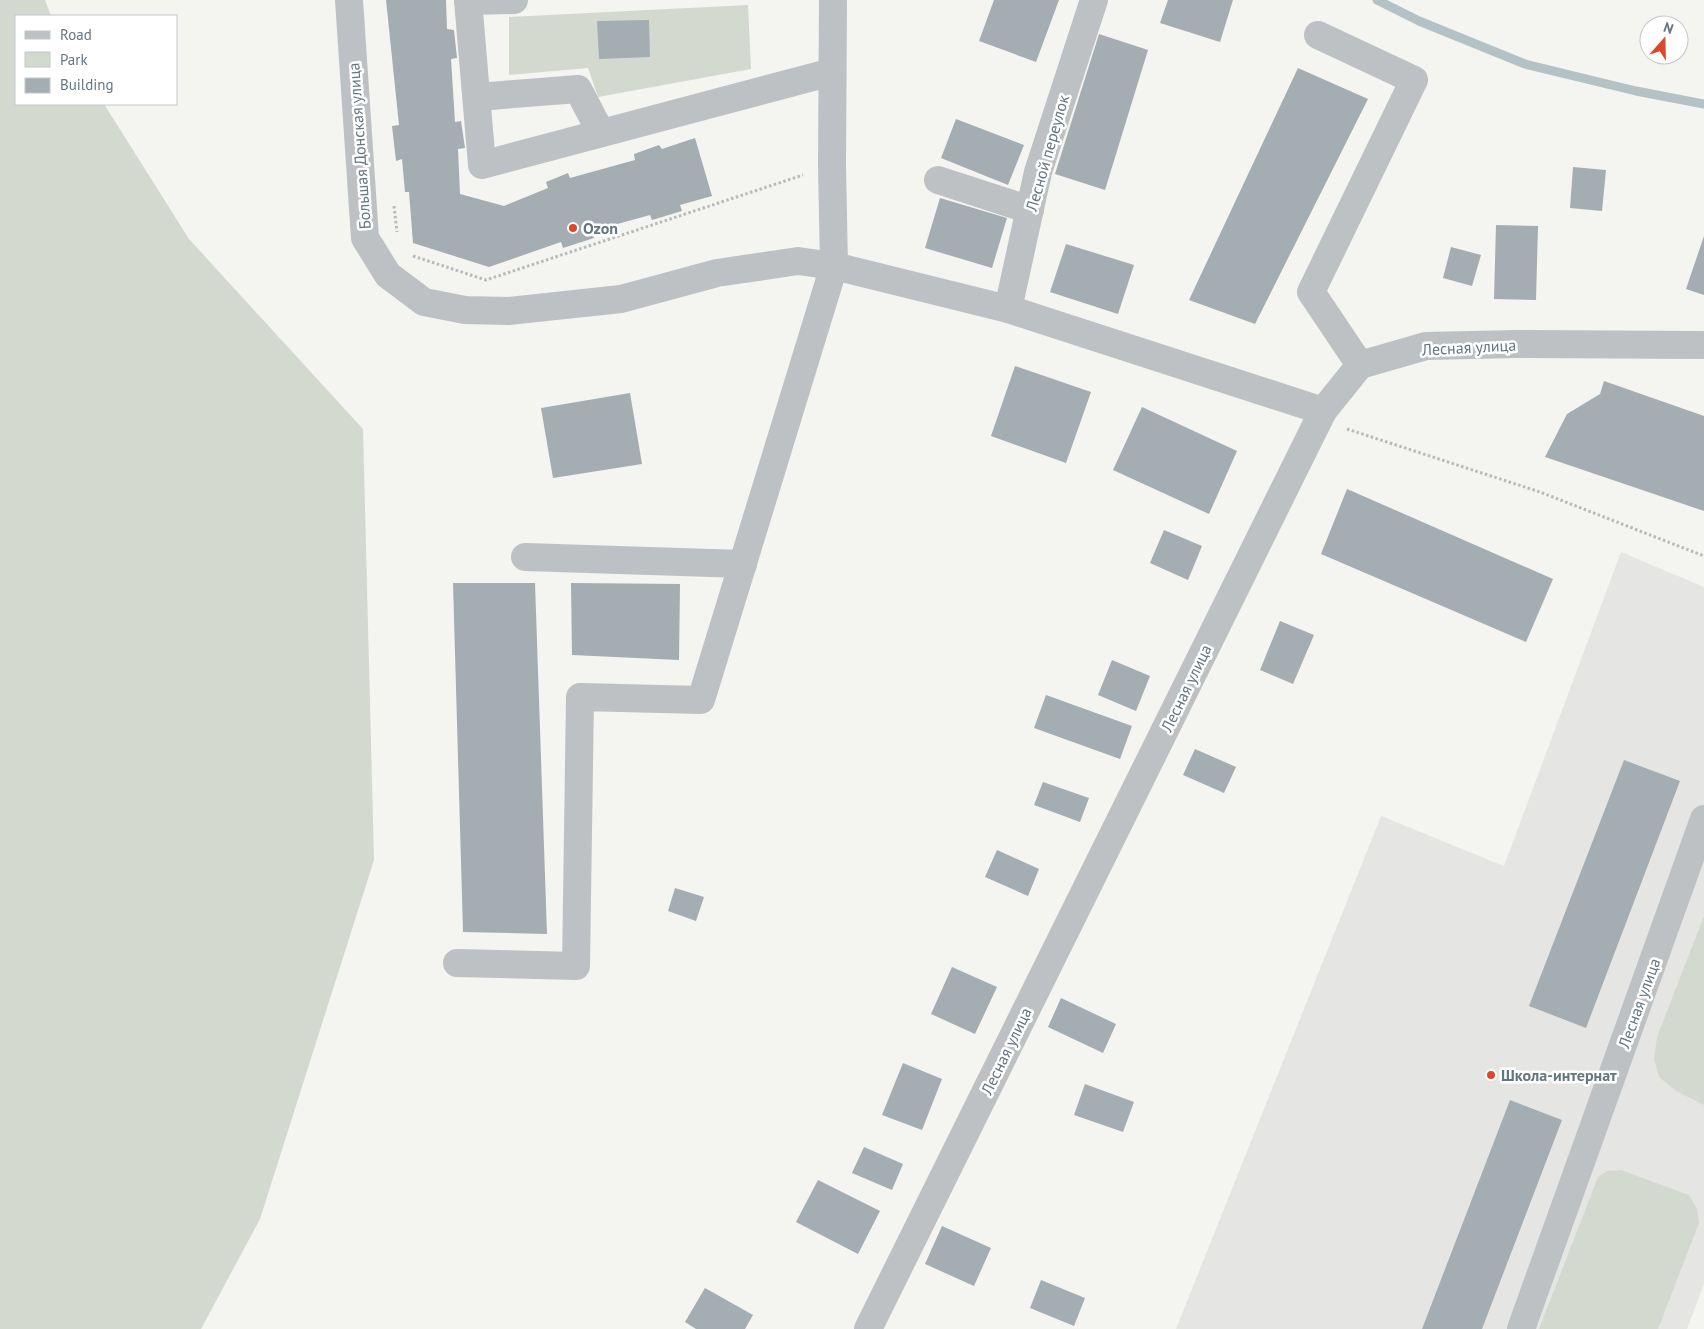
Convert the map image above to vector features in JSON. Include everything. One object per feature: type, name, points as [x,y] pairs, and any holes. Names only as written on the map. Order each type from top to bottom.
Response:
[{"type":"street","name":"Большая Донская улица","points":[[349,0],[365,238],[388,276],[424,302],[466,310],[508,312],[621,299],[717,272],[798,261],[834,266],[1008,309],[1318,422]]},
{"type":"street","points":[[514,0],[468,1],[482,165],[832,72]]},
{"type":"street","points":[[457,963],[576,966],[580,697],[701,700],[834,266],[832,166],[833,0]]},
{"type":"street","name":"Лесной переулок","points":[[1008,309],[1038,172],[1094,0]]},
{"type":"street","points":[[1318,35],[1414,80],[1311,292],[1360,365]]},
{"type":"street","points":[[477,97],[578,89],[601,134]]},
{"type":"street","points":[[938,180],[1030,210]]},
{"type":"street","name":"Лесная улица","points":[[868,1329],[1318,422],[1360,365],[1426,346],[1517,344],[1704,345]]},
{"type":"street","points":[[524,557],[743,564]]},
{"type":"street","name":"Лесная улица","points":[[1522,1329],[1704,819]]},
{"type":"path","points":[[408,254],[486,280],[832,166]]},
{"type":"path","points":[[394,203],[398,242]]},
{"type":"path","points":[[1318,422],[1337,426],[1540,492],[1704,556]]},
{"type":"shaded area","name":"Школа-интернат","points":[[1621,552],[1704,587],[1704,1284],[1687,1329],[1176,1329],[1381,816],[1504,866]]},
{"type":"green space","points":[[0,0],[45,0],[51,15],[15,15],[15,105],[105,105],[189,239],[363,429],[374,860],[260,1219],[201,1329],[0,1329]]},
{"type":"green space","points":[[748,5],[751,69],[598,97],[588,68],[509,75],[509,17]]},
{"type":"green space","points":[[1704,916],[1704,1105],[1676,1091],[1659,1077],[1654,1059],[1657,1037]]},
{"type":"green space","points":[[1621,1170],[1689,1195],[1697,1209],[1699,1223],[1658,1329],[1539,1329],[1598,1177],[1607,1171]]},
{"type":"building","points":[[386,0],[446,0],[447,29],[454,30],[457,58],[451,59],[455,122],[461,121],[465,148],[458,149],[460,194],[504,206],[548,188],[546,182],[568,173],[570,178],[635,160],[634,154],[659,145],[662,149],[695,138],[712,196],[680,205],[682,211],[652,220],[650,215],[592,231],[594,238],[563,248],[561,242],[489,267],[413,243],[409,192],[405,192],[402,159],[396,161],[392,126],[399,125]]},
{"type":"building","points":[[994,0],[1059,0],[1036,62],[979,41]]},
{"type":"building","points":[[1168,0],[1233,0],[1220,42],[1160,23]]},
{"type":"building","points":[[649,20],[650,57],[599,59],[597,21]]},
{"type":"building","points":[[1099,34],[1148,50],[1105,190],[1055,174]]},
{"type":"building","points":[[1298,68],[1368,99],[1255,324],[1189,300]]},
{"type":"building","points":[[956,119],[1024,145],[1008,185],[941,158]]},
{"type":"building","points":[[1573,167],[1606,170],[1602,211],[1570,208]]},
{"type":"building","points":[[940,198],[1007,218],[992,268],[925,248]]},
{"type":"building","points":[[1496,225],[1538,226],[1536,300],[1494,299]]},
{"type":"building","points":[[1704,236],[1704,295],[1686,289]]},
{"type":"building","points":[[1066,244],[1134,265],[1118,314],[1050,292]]},
{"type":"building","points":[[1451,247],[1481,255],[1472,286],[1443,278]]},
{"type":"building","points":[[1015,366],[1091,392],[1066,463],[991,436]]},
{"type":"building","points":[[1604,381],[1704,416],[1704,511],[1545,457],[1567,414],[1600,394]]},
{"type":"building","points":[[630,393],[642,464],[553,478],[541,408]]},
{"type":"building","points":[[1142,407],[1237,451],[1209,514],[1113,470]]},
{"type":"building","points":[[1347,489],[1553,579],[1526,642],[1321,554]]},
{"type":"building","points":[[1164,530],[1202,546],[1188,580],[1150,563]]},
{"type":"building","points":[[453,583],[535,583],[547,934],[463,932]]},
{"type":"building","points":[[571,583],[680,584],[679,660],[572,655]]},
{"type":"building","points":[[1280,621],[1314,635],[1293,684],[1260,670]]},
{"type":"building","points":[[1112,660],[1150,676],[1136,711],[1098,695]]},
{"type":"building","points":[[1046,695],[1132,726],[1120,759],[1034,728]]},
{"type":"building","points":[[1195,749],[1236,767],[1224,793],[1183,775]]},
{"type":"building","points":[[1624,760],[1680,781],[1586,1028],[1529,1006]]},
{"type":"building","points":[[1043,782],[1089,798],[1080,822],[1034,805]]},
{"type":"building","points":[[997,850],[1039,869],[1028,896],[985,877]]},
{"type":"building","points":[[675,888],[704,897],[696,921],[668,911]]},
{"type":"building","points":[[952,967],[997,987],[975,1034],[931,1014]]},
{"type":"building","points":[[1061,998],[1116,1024],[1103,1053],[1048,1027]]},
{"type":"building","points":[[903,1063],[942,1079],[922,1130],[882,1115]]},
{"type":"building","points":[[1085,1084],[1134,1102],[1123,1132],[1074,1115]]},
{"type":"building","points":[[1510,1100],[1562,1120],[1482,1329],[1422,1329]]},
{"type":"building","points":[[864,1147],[903,1164],[892,1190],[852,1173]]},
{"type":"building","points":[[818,1180],[880,1211],[858,1254],[796,1222]]},
{"type":"building","points":[[942,1226],[991,1248],[974,1286],[925,1264]]},
{"type":"building","points":[[1041,1280],[1085,1298],[1074,1326],[1030,1308]]},
{"type":"building","points":[[705,1288],[753,1315],[745,1329],[696,1329],[685,1322]]},
{"type":"waterway","points":[[1377,0],[1419,21],[1525,64],[1636,91],[1704,104]]},
{"type":"place","name":"Ozon","points":[[573,228]]},
{"type":"place","name":"Школа-интернат","points":[[1491,1075]]}]
